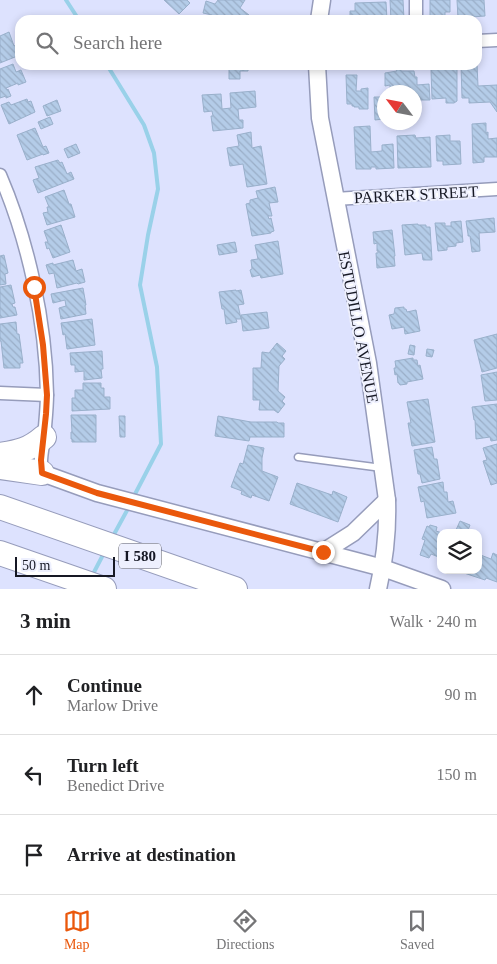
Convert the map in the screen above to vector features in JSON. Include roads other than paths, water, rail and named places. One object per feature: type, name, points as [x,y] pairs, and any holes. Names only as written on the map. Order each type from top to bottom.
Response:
[{"type":"highway","points":[[0,455],[29,449],[44,437]]},
{"type":"highway","points":[[0,467],[42,473]]},
{"type":"highway","name":"I 580","points":[[0,507],[234,589]]},
{"type":"highway","points":[[0,553],[104,589]]},
{"type":"street","points":[[320,15],[322,0]]},
{"type":"street","points":[[416,0],[416,15]]},
{"type":"street","points":[[482,41],[497,40]]},
{"type":"street","name":"ESTUDILLO AVENUE","points":[[317,70],[320,118],[368,363],[387,500],[388,522],[383,568],[378,589]]},
{"type":"street","points":[[0,175],[20,228],[34,287],[43,345],[47,395],[41,460],[42,473],[97,493],[383,568],[442,589]]},
{"type":"street","name":"PARKER STREET","points":[[335,199],[497,189]]},
{"type":"street","points":[[0,393],[47,395]]},
{"type":"street","points":[[323,552],[353,533],[387,500]]},
{"type":"lane","points":[[298,457],[383,468]]},
{"type":"waterway","points":[[66,0],[76,15]]},
{"type":"waterway","points":[[110,70],[144,125],[154,153],[158,189],[140,285],[157,367],[161,444],[133,498]]},
{"type":"waterway","points":[[112,538],[130,505]]},
{"type":"waterway","points":[[92,576],[105,551]]}]
